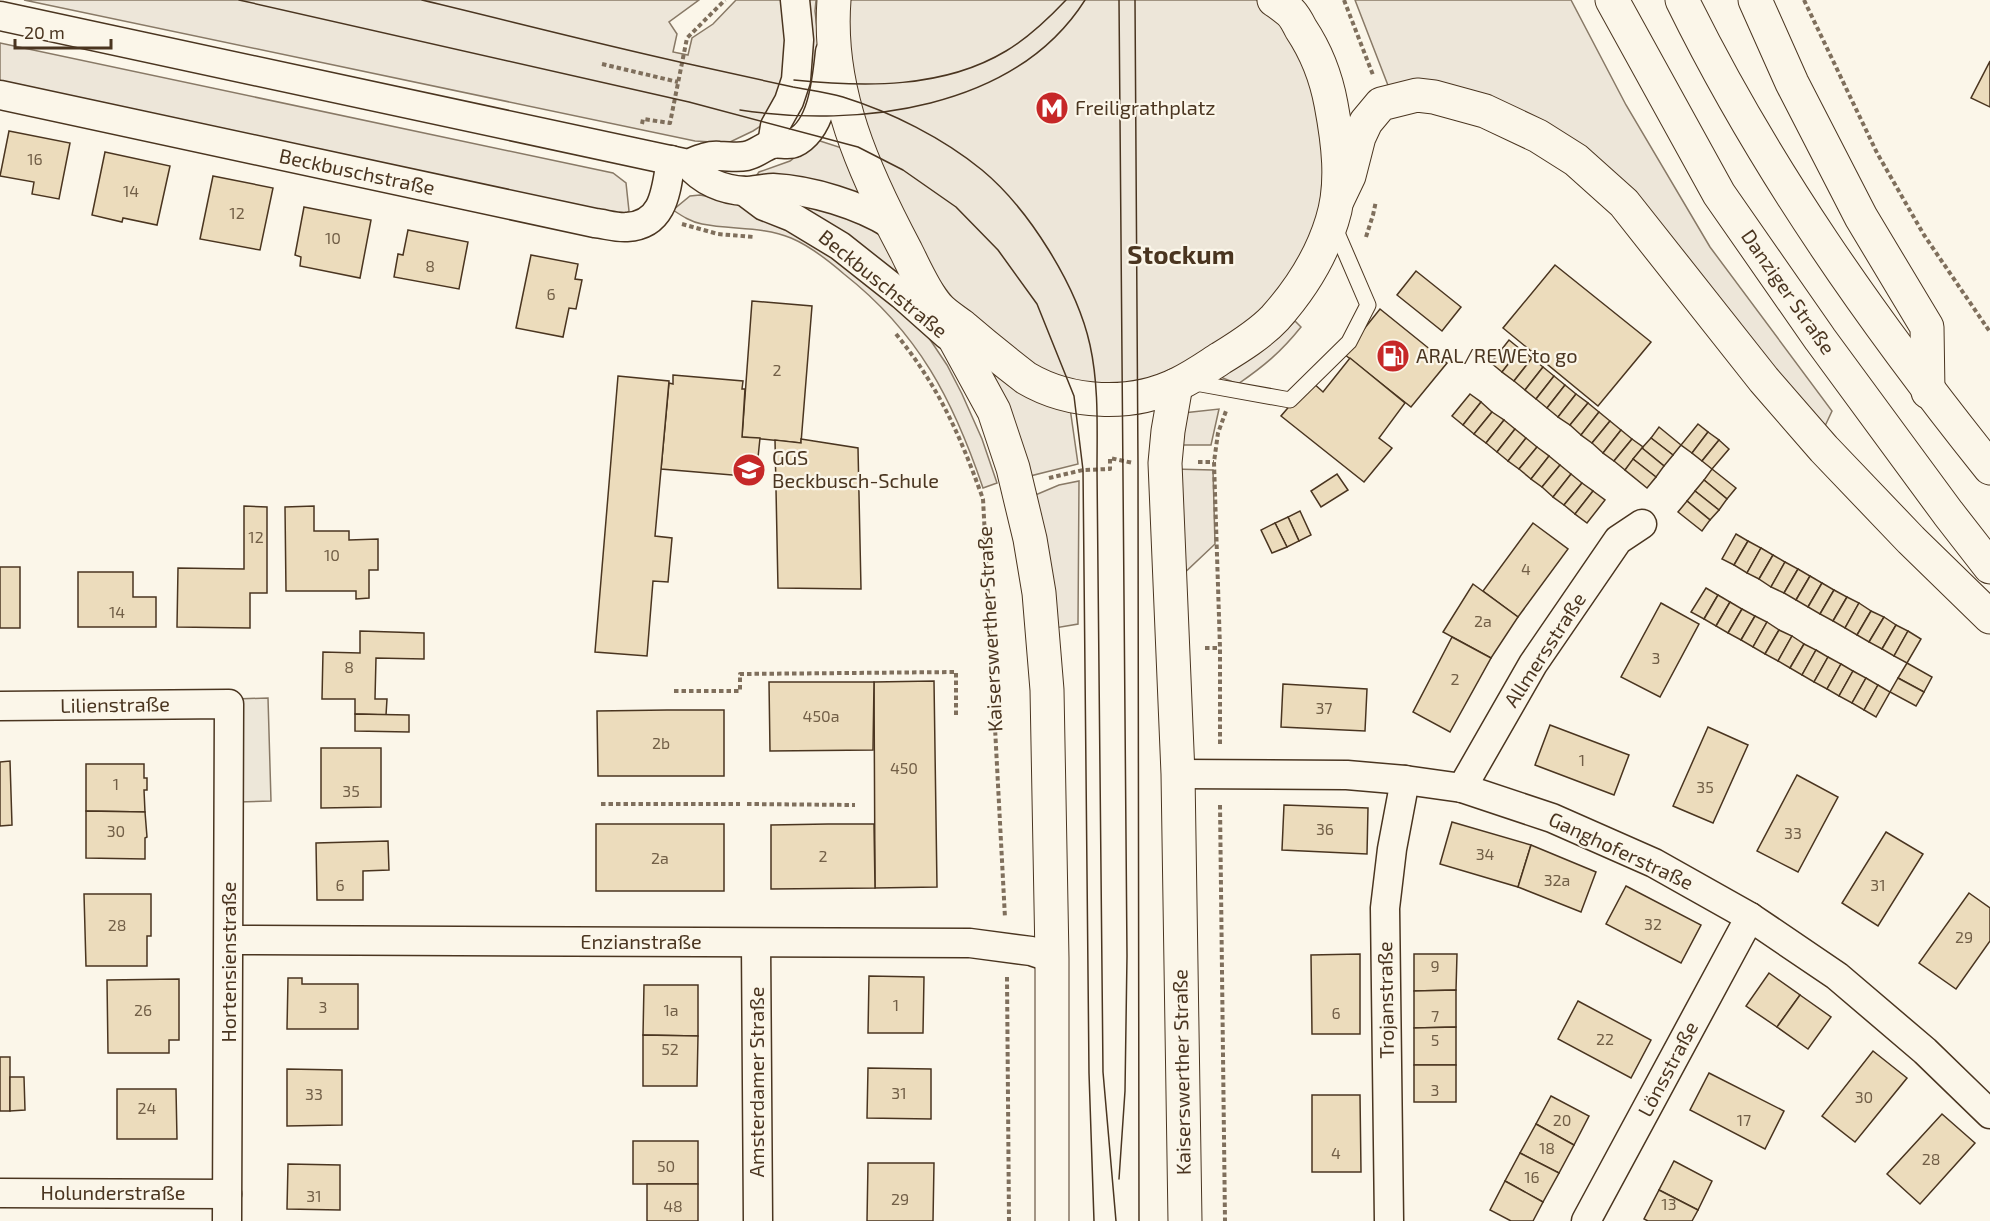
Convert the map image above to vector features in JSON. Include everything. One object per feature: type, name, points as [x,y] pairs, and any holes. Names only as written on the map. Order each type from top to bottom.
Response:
[{"type":"main road","points":[[834,0],[835,64],[847,115],[872,183],[892,225],[994,411],[1013,468],[1030,539],[1039,593],[1047,690],[1052,958],[1052,1221]]},
{"type":"main road","name":"Danziger Straße","points":[[1612,0],[1719,194],[1820,339],[1990,567]]},
{"type":"main road","points":[[1682,0],[1713,64],[1765,155],[1816,235],[1928,392],[1990,468]]},
{"type":"main road","points":[[1755,0],[1792,83],[1861,217],[1927,327],[1928,392]]},
{"type":"main road","points":[[1283,4],[1315,50],[1328,85],[1336,132],[1335,210]]},
{"type":"main road","points":[[937,306],[1026,378],[1056,393],[1098,399],[1123,399],[1138,397],[1180,383],[1243,345],[1274,320],[1303,283],[1349,176],[1359,137],[1366,122],[1381,104],[1417,95],[1434,97],[1485,111],[1538,136],[1576,160],[1624,203],[1764,380],[1824,449],[1911,540],[1990,617]]},
{"type":"main road","name":"Kaiserswerther Straße","points":[[1180,383],[1168,431],[1165,463],[1178,774],[1185,1221]]},
{"type":"street","points":[[772,144],[775,126],[789,101],[796,80],[799,40],[795,0]]},
{"type":"street","name":"Beckbuschstraße","points":[[0,16],[680,162],[716,155],[746,156],[772,144],[793,144],[807,134],[818,116],[833,34]]},
{"type":"street","name":"Beckbuschstraße","points":[[0,95],[595,223],[628,227],[641,223],[658,213]]},
{"type":"street","points":[[658,213],[680,162]]},
{"type":"street","name":"Beckbuschstraße","points":[[680,162],[698,176],[716,185],[744,191],[772,188],[805,193],[866,211],[892,225]]},
{"type":"street","name":"Beckbuschstraße","points":[[744,191],[764,206],[792,217],[840,246],[902,295],[958,345]]},
{"type":"street","name":"Allmersstraße","points":[[1462,788],[1533,664],[1618,540],[1642,524]]},
{"type":"street","name":"Lilienstraße","points":[[0,706],[229,704]]},
{"type":"street","name":"Hortensienstraße","points":[[227,1207],[229,704]]},
{"type":"street","name":"Ganghoferstraße","points":[[1178,774],[1220,772],[1347,775],[1405,780],[1462,788],[1552,818],[1654,863],[1750,917],[1837,976],[1925,1051],[1990,1114]]},
{"type":"street","name":"Trojanstraße","points":[[1389,1221],[1386,908],[1393,840],[1405,780]]},
{"type":"street","name":"Lönsstraße","points":[[1586,1221],[1750,917]]},
{"type":"street","name":"Enzianstraße","points":[[229,940],[970,943],[1031,951],[1052,958]]},
{"type":"street","name":"Amsterdamer Straße","points":[[756,943],[758,1221]]},
{"type":"street","name":"Holunderstraße","points":[[0,1193],[227,1207]]},
{"type":"lane","points":[[1180,383],[1290,400],[1349,342],[1368,305],[1335,210]]},
{"type":"path","points":[[636,153],[643,119],[670,123],[687,38],[725,0]]},
{"type":"path","points":[[1804,0],[1877,153],[1924,235],[1990,333]]},
{"type":"path","points":[[602,64],[678,82]]},
{"type":"path","points":[[658,213],[690,227],[718,234],[755,237]]},
{"type":"path","name":"Kaiserswerther Straße","points":[[895,332],[938,392],[964,446],[983,499],[1006,949],[1009,1221]]},
{"type":"path","points":[[983,499],[1016,485],[1083,470],[1110,469],[1110,458],[1123,459],[1138,465],[1214,462],[1220,648],[1225,1221]]},
{"type":"path","points":[[1200,648],[1220,648]]},
{"type":"path","points":[[674,691],[740,691],[740,674],[956,672],[956,717]]},
{"type":"path","points":[[601,804],[740,804]]},
{"type":"path","points":[[747,804],[855,805]]},
{"type":"shaded area","points":[[24,0],[699,0],[669,22],[677,34],[673,52],[688,55],[692,38],[713,24],[736,0],[790,0],[793,64],[767,122],[728,143],[695,141]]},
{"type":"shaded area","points":[[800,0],[816,0],[815,11],[821,64],[813,74],[806,71]]},
{"type":"shaded area","name":"Freiligrathplatz","points":[[848,0],[1256,0],[1260,2],[1289,33],[1314,70],[1329,138],[1321,212],[1290,281],[1251,323],[1152,386],[1056,385],[972,324],[917,251],[902,224],[852,86]]},
{"type":"shaded area","points":[[1355,0],[1571,0],[1626,105],[1710,247],[1832,411],[1825,426],[1584,158],[1389,88]]},
{"type":"shaded area","points":[[0,43],[613,173],[626,183],[629,211],[621,218],[0,88]]},
{"type":"shaded area","points":[[817,140],[845,149],[862,197],[754,179],[759,172],[790,161]]},
{"type":"shaded area","points":[[700,195],[726,200],[806,230],[913,314],[947,365],[962,394],[982,439],[997,483],[983,488],[946,397],[913,344],[870,297],[826,259],[791,238],[758,230],[698,223],[673,210],[690,196]]},
{"type":"shaded area","points":[[789,200],[795,200],[877,229],[910,287]]},
{"type":"shaded area","points":[[1295,321],[1301,327],[1286,344],[1264,365],[1238,384],[1210,373],[1283,333]]},
{"type":"shaded area","points":[[1008,373],[1069,401],[1078,464],[1030,476],[990,377]]},
{"type":"shaded area","points":[[1219,409],[1211,445],[1175,445],[1183,413]]},
{"type":"shaded area","points":[[1173,469],[1213,470],[1215,544],[1180,577]]},
{"type":"shaded area","points":[[1079,481],[1078,624],[1055,628],[1033,496],[1059,485]]},
{"type":"shaded area","points":[[268,698],[271,801],[238,802],[235,699]]},
{"type":"building","points":[[1990,61],[1990,107],[1971,98]]},
{"type":"building","points":[[9,131],[70,143],[59,199],[32,194],[34,182],[0,176]]},
{"type":"building","points":[[105,152],[170,166],[157,225],[123,218],[122,222],[92,215]]},
{"type":"building","points":[[213,176],[273,188],[260,250],[200,239]]},
{"type":"building","points":[[304,207],[371,220],[360,278],[300,266],[301,257],[295,255]]},
{"type":"building","points":[[408,230],[468,242],[459,289],[394,277],[398,254],[403,255]]},
{"type":"building","points":[[531,255],[578,264],[575,279],[582,280],[576,309],[569,308],[563,337],[516,328]]},
{"type":"building","points":[[1555,265],[1651,342],[1598,406],[1503,328]]},
{"type":"building","points":[[1416,271],[1461,307],[1442,331],[1397,295]]},
{"type":"building","points":[[752,301],[812,306],[801,443],[742,437]]},
{"type":"building","name":"ARAL/REWE to go","points":[[1380,309],[1447,363],[1411,407],[1344,354]]},
{"type":"building","points":[[1509,340],[1520,349],[1502,372],[1491,363]]},
{"type":"building","points":[[1520,349],[1532,358],[1514,381],[1502,372]]},
{"type":"building","points":[[1350,358],[1405,403],[1379,438],[1392,448],[1364,482],[1281,416],[1311,381],[1323,392]]},
{"type":"building","points":[[1532,358],[1543,367],[1525,390],[1514,381]]},
{"type":"building","points":[[1543,367],[1554,376],[1536,399],[1525,390]]},
{"type":"building","points":[[673,375],[743,381],[742,389],[745,389],[742,437],[760,438],[756,477],[661,469],[669,383],[673,384]]},
{"type":"building","points":[[618,376],[669,381],[655,536],[672,538],[668,582],[653,581],[647,656],[595,652]]},
{"type":"building","points":[[1554,376],[1565,385],[1547,408],[1536,399]]},
{"type":"building","points":[[1565,385],[1576,394],[1558,417],[1547,408]]},
{"type":"building","points":[[1470,394],[1481,402],[1463,425],[1452,416]]},
{"type":"building","points":[[1576,394],[1588,403],[1570,425],[1558,417]]},
{"type":"building","points":[[1481,402],[1492,412],[1474,434],[1463,425]]},
{"type":"building","points":[[1588,403],[1599,412],[1581,435],[1570,425]]},
{"type":"building","points":[[1492,412],[1504,420],[1486,443],[1474,434]]},
{"type":"building","points":[[1599,412],[1610,421],[1592,443],[1581,435]]},
{"type":"building","points":[[1504,420],[1515,429],[1497,452],[1486,443]]},
{"type":"building","points":[[1610,421],[1621,430],[1603,453],[1592,443]]},
{"type":"building","points":[[1698,424],[1708,432],[1692,453],[1681,445]]},
{"type":"building","points":[[1659,427],[1681,445],[1673,455],[1651,438]]},
{"type":"building","points":[[1515,429],[1526,438],[1508,461],[1497,452]]},
{"type":"building","points":[[1621,430],[1632,439],[1614,461],[1603,453]]},
{"type":"building","points":[[1708,432],[1719,440],[1702,461],[1692,453]]},
{"type":"building","points":[[1526,438],[1537,447],[1519,469],[1508,461]]},
{"type":"building","points":[[1651,438],[1673,455],[1664,466],[1642,448]]},
{"type":"building","points":[[801,439],[858,448],[861,589],[778,588],[775,440],[801,443]]},
{"type":"building","points":[[1632,439],[1643,447],[1625,470],[1614,461]]},
{"type":"building","points":[[1719,440],[1729,449],[1712,469],[1702,461]]},
{"type":"building","points":[[1537,447],[1549,456],[1531,479],[1519,469]]},
{"type":"building","points":[[1642,448],[1664,466],[1656,477],[1633,459]]},
{"type":"building","points":[[1549,456],[1560,465],[1542,487],[1531,479]]},
{"type":"building","points":[[1633,459],[1656,477],[1647,488],[1625,470]]},
{"type":"building","points":[[1560,465],[1571,474],[1553,497],[1542,487]]},
{"type":"building","points":[[1712,469],[1736,488],[1727,499],[1704,480]]},
{"type":"building","points":[[1337,474],[1348,490],[1321,507],[1311,491]]},
{"type":"building","points":[[1571,474],[1582,483],[1564,505],[1553,497]]},
{"type":"building","points":[[1704,480],[1727,499],[1719,510],[1695,491]]},
{"type":"building","points":[[1582,483],[1593,491],[1575,514],[1564,505]]},
{"type":"building","points":[[1593,491],[1605,500],[1587,523],[1575,514]]},
{"type":"building","points":[[1695,491],[1719,510],[1710,520],[1687,501]]},
{"type":"building","points":[[1687,501],[1710,520],[1702,531],[1678,512]]},
{"type":"building","points":[[244,506],[267,507],[267,593],[250,593],[250,628],[177,627],[178,568],[244,569]]},
{"type":"building","points":[[314,506],[314,531],[349,531],[349,540],[378,539],[378,570],[369,570],[369,598],[356,599],[356,591],[286,591],[285,507]]},
{"type":"building","points":[[1300,511],[1311,535],[1299,541],[1288,517]]},
{"type":"building","points":[[1288,517],[1299,541],[1287,547],[1275,523]]},
{"type":"building","points":[[1275,523],[1287,547],[1272,553],[1261,530]]},
{"type":"building","points":[[1533,523],[1568,549],[1518,617],[1483,591]]},
{"type":"building","points":[[1736,534],[1748,541],[1734,565],[1722,559]]},
{"type":"building","points":[[1748,541],[1761,548],[1747,573],[1734,565]]},
{"type":"building","points":[[1761,548],[1773,555],[1759,579],[1747,573]]},
{"type":"building","points":[[1773,555],[1785,562],[1771,587],[1759,579]]},
{"type":"building","points":[[1785,562],[1798,569],[1784,593],[1771,587]]},
{"type":"building","points":[[0,567],[20,567],[20,628],[0,628]]},
{"type":"building","points":[[1798,569],[1810,576],[1796,600],[1784,593]]},
{"type":"building","points":[[78,572],[133,572],[133,597],[156,597],[156,627],[78,627]]},
{"type":"building","points":[[1810,576],[1822,583],[1808,607],[1796,600]]},
{"type":"building","points":[[1822,583],[1834,590],[1820,614],[1808,607]]},
{"type":"building","points":[[1473,584],[1518,617],[1491,658],[1443,632]]},
{"type":"building","points":[[1706,588],[1718,595],[1704,619],[1691,612]]},
{"type":"building","points":[[1834,590],[1847,597],[1833,621],[1820,614]]},
{"type":"building","points":[[1718,595],[1730,602],[1716,626],[1704,619]]},
{"type":"building","points":[[1847,597],[1859,603],[1845,628],[1833,621]]},
{"type":"building","points":[[1730,602],[1742,609],[1728,633],[1716,626]]},
{"type":"building","points":[[1661,603],[1699,624],[1660,697],[1621,677]]},
{"type":"building","points":[[1859,603],[1871,611],[1857,635],[1845,628]]},
{"type":"building","points":[[1742,609],[1755,616],[1741,640],[1728,633]]},
{"type":"building","points":[[1871,611],[1884,617],[1869,642],[1857,635]]},
{"type":"building","points":[[1755,616],[1767,622],[1753,647],[1741,640]]},
{"type":"building","points":[[1884,617],[1896,625],[1882,649],[1869,642]]},
{"type":"building","points":[[1767,622],[1779,630],[1765,654],[1753,647]]},
{"type":"building","points":[[1896,625],[1908,631],[1894,656],[1882,649]]},
{"type":"building","points":[[1779,630],[1792,636],[1778,661],[1765,654]]},
{"type":"building","points":[[360,631],[424,633],[424,659],[376,658],[375,699],[387,699],[386,715],[355,714],[355,699],[322,699],[323,652],[360,653]]},
{"type":"building","points":[[1908,631],[1921,639],[1907,663],[1894,656]]},
{"type":"building","points":[[1792,636],[1804,644],[1790,668],[1778,661]]},
{"type":"building","points":[[1452,637],[1491,658],[1450,732],[1413,712]]},
{"type":"building","points":[[1804,644],[1816,650],[1802,675],[1790,668]]},
{"type":"building","points":[[1816,650],[1828,657],[1814,682],[1802,675]]},
{"type":"building","points":[[1828,657],[1841,664],[1827,689],[1814,682]]},
{"type":"building","points":[[1907,663],[1932,677],[1924,692],[1898,678]]},
{"type":"building","points":[[1841,664],[1853,671],[1839,696],[1827,689]]},
{"type":"building","points":[[1853,671],[1866,678],[1852,703],[1839,696]]},
{"type":"building","points":[[1866,678],[1878,685],[1864,710],[1852,703]]},
{"type":"building","points":[[1898,678],[1924,692],[1916,706],[1890,692]]},
{"type":"building","points":[[934,681],[937,887],[875,888],[874,682]]},
{"type":"building","points":[[769,682],[874,682],[873,750],[770,751]]},
{"type":"building","points":[[1283,684],[1367,689],[1365,731],[1281,727]]},
{"type":"building","points":[[1878,685],[1890,692],[1876,717],[1864,710]]},
{"type":"building","points":[[724,710],[724,776],[598,776],[597,711]]},
{"type":"building","points":[[355,714],[409,715],[409,732],[355,731]]},
{"type":"building","points":[[1550,725],[1629,755],[1614,795],[1535,765]]},
{"type":"building","points":[[1708,727],[1748,745],[1713,823],[1673,806]]},
{"type":"building","points":[[321,748],[381,748],[381,807],[321,808]]},
{"type":"building","points":[[10,761],[12,825],[0,826],[0,762]]},
{"type":"building","points":[[86,764],[144,764],[144,778],[147,778],[147,790],[144,790],[145,812],[86,811]]},
{"type":"building","points":[[1797,775],[1838,797],[1798,872],[1757,851]]},
{"type":"building","points":[[1284,805],[1368,808],[1367,854],[1282,850]]},
{"type":"building","points":[[86,811],[145,812],[147,837],[145,838],[145,859],[86,858]]},
{"type":"building","points":[[1452,822],[1531,845],[1518,887],[1440,864]]},
{"type":"building","points":[[596,824],[724,824],[724,891],[596,891]]},
{"type":"building","points":[[874,824],[875,888],[771,889],[771,825]]},
{"type":"building","points":[[1886,832],[1923,854],[1878,926],[1842,903]]},
{"type":"building","points":[[388,841],[389,870],[363,871],[363,900],[317,900],[316,843]]},
{"type":"building","points":[[1531,845],[1596,872],[1581,912],[1518,887]]},
{"type":"building","points":[[1626,886],[1701,925],[1681,963],[1606,924]]},
{"type":"building","points":[[1969,893],[1990,908],[1990,941],[1956,989],[1919,963]]},
{"type":"building","points":[[84,894],[151,894],[151,936],[147,936],[147,966],[86,966]]},
{"type":"building","points":[[1360,954],[1360,1034],[1312,1034],[1311,955]]},
{"type":"building","points":[[1414,954],[1457,954],[1456,990],[1414,991]]},
{"type":"building","points":[[1769,973],[1800,995],[1777,1027],[1746,1006]]},
{"type":"building","points":[[869,976],[924,977],[923,1033],[868,1033]]},
{"type":"building","points":[[288,978],[302,978],[302,984],[358,984],[358,1029],[287,1029]]},
{"type":"building","points":[[179,979],[179,1040],[169,1040],[169,1053],[108,1053],[107,980]]},
{"type":"building","points":[[644,985],[698,985],[698,1036],[643,1035]]},
{"type":"building","points":[[1456,990],[1456,1027],[1414,1028],[1414,991]]},
{"type":"building","points":[[1800,995],[1831,1017],[1808,1049],[1777,1027]]},
{"type":"building","points":[[1578,1001],[1651,1040],[1631,1078],[1558,1039]]},
{"type":"building","points":[[1456,1027],[1456,1065],[1414,1065],[1414,1028]]},
{"type":"building","points":[[643,1035],[698,1036],[697,1086],[643,1086]]},
{"type":"building","points":[[1873,1051],[1907,1078],[1855,1142],[1822,1116]]},
{"type":"building","points":[[0,1057],[10,1057],[10,1111],[0,1111]]},
{"type":"building","points":[[1414,1065],[1456,1065],[1456,1102],[1414,1102]]},
{"type":"building","points":[[868,1068],[931,1069],[931,1119],[867,1118]]},
{"type":"building","points":[[287,1069],[342,1070],[342,1125],[287,1126]]},
{"type":"building","points":[[1709,1073],[1784,1111],[1765,1149],[1690,1110]]},
{"type":"building","points":[[10,1077],[24,1077],[25,1110],[10,1111]]},
{"type":"building","points":[[117,1089],[176,1089],[177,1139],[117,1139]]},
{"type":"building","points":[[1312,1095],[1360,1095],[1361,1172],[1312,1172]]},
{"type":"building","points":[[1551,1096],[1589,1116],[1574,1145],[1536,1124]]},
{"type":"building","points":[[1942,1114],[1975,1143],[1920,1204],[1887,1174]]},
{"type":"building","points":[[1536,1124],[1574,1145],[1559,1173],[1520,1153]]},
{"type":"building","points":[[633,1141],[698,1141],[698,1184],[633,1184]]},
{"type":"building","points":[[1520,1153],[1559,1173],[1543,1202],[1505,1181]]},
{"type":"building","points":[[1674,1161],[1712,1181],[1698,1210],[1659,1190]]},
{"type":"building","points":[[868,1163],[934,1163],[933,1221],[867,1221]]},
{"type":"building","points":[[288,1164],[340,1165],[340,1210],[287,1209]]},
{"type":"building","points":[[1505,1181],[1543,1202],[1533,1221],[1511,1221],[1490,1210]]},
{"type":"building","points":[[647,1184],[698,1184],[698,1221],[647,1221]]},
{"type":"building","points":[[1659,1190],[1698,1210],[1692,1221],[1648,1221],[1644,1219]]},
{"type":"tram line","points":[[239,0],[689,102],[858,147],[903,170],[956,207],[998,250],[1037,304],[1074,396],[1083,470],[1089,1073],[1094,1221]]},
{"type":"tram line","points":[[422,0],[663,58],[831,94],[879,110],[951,147],[1000,186],[1033,227],[1063,274],[1084,322],[1093,360],[1096,391],[1103,1072],[1116,1221]]},
{"type":"tram line","points":[[794,80],[875,84],[930,79],[956,73],[982,63],[1014,46],[1053,14],[1066,0]]},
{"type":"tram line","points":[[740,110],[786,115],[834,116],[883,112],[930,103],[976,88],[1018,66],[1055,37],[1085,0]]},
{"type":"tram line","points":[[1119,0],[1127,956],[1125,1091],[1119,1179]]},
{"type":"tram line","points":[[1135,0],[1139,1221]]},
{"type":"place","name":"Freiligrathplatz","points":[[1052,108]]},
{"type":"place","name":"ARAL/REWE to go","points":[[1393,356]]},
{"type":"place","name":"GGS Beckbusch-Schule","points":[[749,470]]},
{"type":"district","name":"Stockum","points":[[1181,255]]}]
